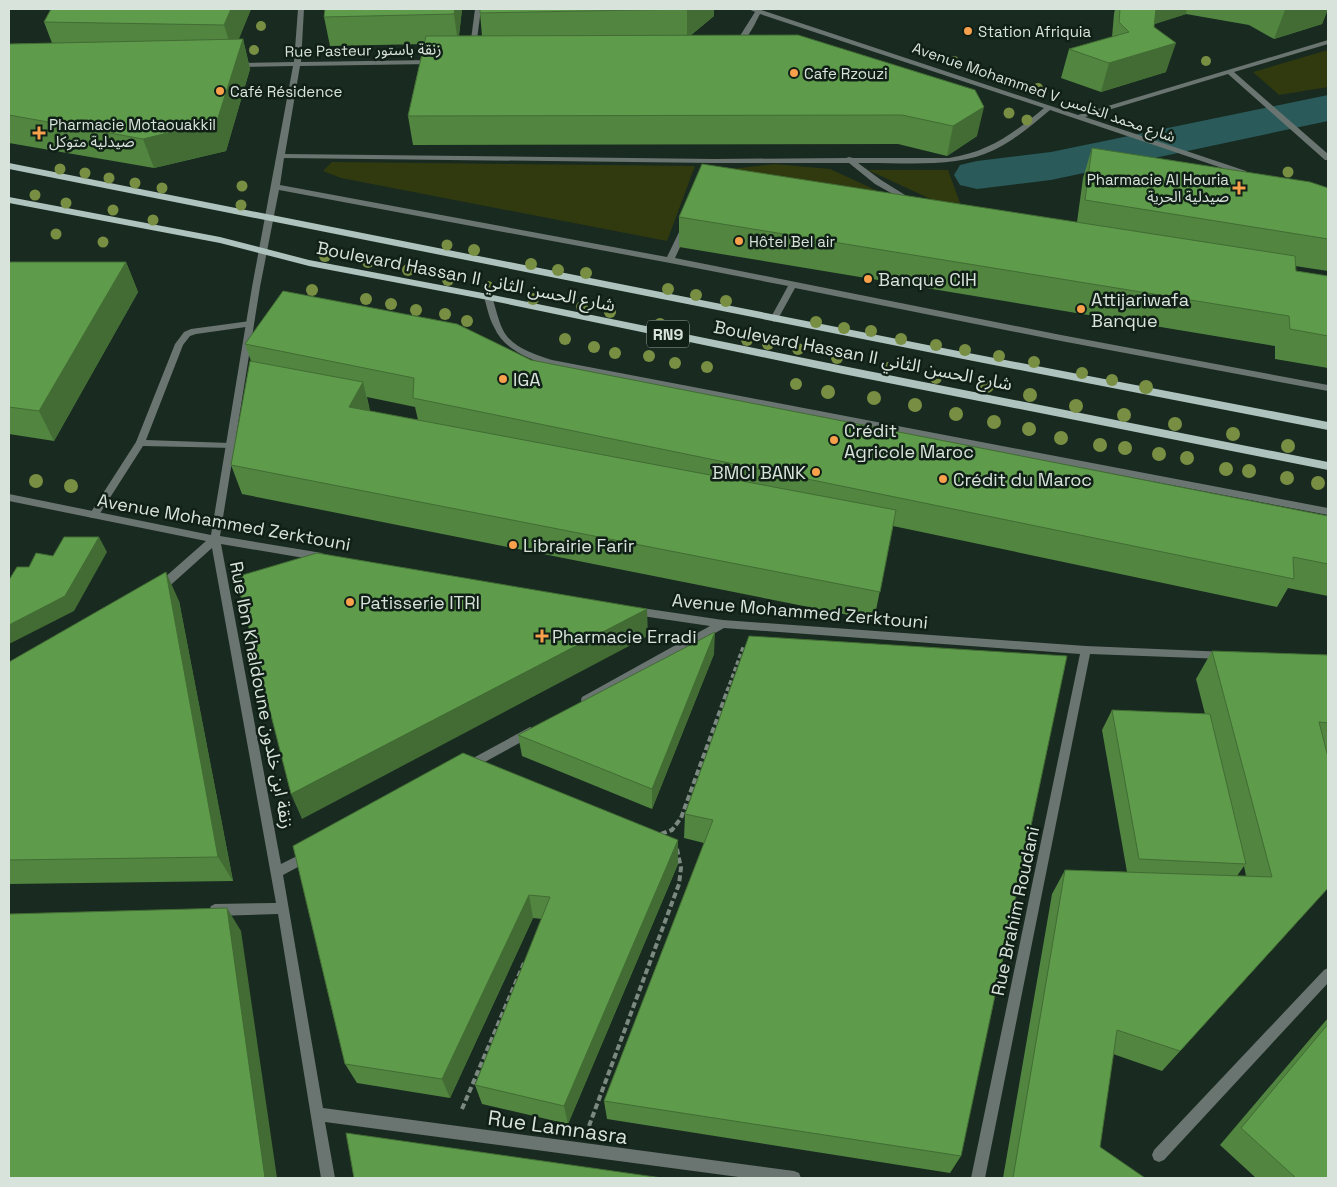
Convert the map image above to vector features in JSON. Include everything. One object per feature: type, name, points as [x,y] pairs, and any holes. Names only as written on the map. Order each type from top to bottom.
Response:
[{"type":"main road","name":"Boulevard Hassan II شارع الحسن الثاني","points":[[9,166],[918,349],[1328,426]]},
{"type":"main road","name":"Boulevard Hassan II شارع الحسن الثاني","points":[[9,200],[220,240],[309,263],[488,297],[843,370],[1328,466]]},
{"type":"street","name":"Rue Ibn Khaldoune زنقة ابن خلدون","points":[[301,9],[297,65],[250,324],[215,539],[278,872],[328,1178]]},
{"type":"street","points":[[473,52],[478,9]]},
{"type":"street","name":"Avenue Mohammed V شارع محمد الخامس","points":[[751,9],[1049,107],[1253,177]]},
{"type":"street","points":[[729,48],[741,40],[759,11]]},
{"type":"street","points":[[1078,117],[1328,42]]},
{"type":"street","name":"Rue Pasteur زنقة باستور","points":[[228,65],[442,62]]},
{"type":"street","points":[[1228,71],[1328,158]]},
{"type":"street","points":[[281,156],[714,161],[929,161],[965,159],[983,154],[1003,144],[1049,107]]},
{"type":"street","points":[[848,160],[878,182],[915,205]]},
{"type":"street","points":[[710,170],[714,161]]},
{"type":"street","points":[[276,187],[670,260],[1070,340],[1328,388]]},
{"type":"street","points":[[670,260],[686,224]]},
{"type":"street","points":[[774,319],[793,284]]},
{"type":"street","points":[[488,297],[499,332],[523,352],[551,363],[1328,512]]},
{"type":"street","points":[[94,515],[140,443],[179,344],[187,334],[202,329],[250,324]]},
{"type":"street","points":[[140,443],[230,446]]},
{"type":"street","name":"Avenue Mohammed Zerktouni","points":[[9,498],[215,539],[332,558]]},
{"type":"street","points":[[150,597],[215,539]]},
{"type":"street","name":"Avenue Mohammed Zerktouni","points":[[622,608],[723,624],[1086,650],[1231,655]]},
{"type":"street","points":[[575,706],[723,624]]},
{"type":"street","name":"Rue Brahim Roudani","points":[[978,1178],[1086,650]]},
{"type":"street","points":[[462,769],[540,726]]},
{"type":"street","points":[[278,872],[319,849]]},
{"type":"street","points":[[205,911],[283,908]]},
{"type":"street","points":[[1159,1154],[1328,974]]},
{"type":"street","name":"Rue Lamnasra","points":[[317,1114],[794,1178]]},
{"type":"path","points":[[654,834],[664,834],[672,830],[681,818],[751,625]]},
{"type":"path","points":[[664,834],[670,840]]},
{"type":"path","points":[[580,1150],[679,884],[681,868],[676,845]]},
{"type":"path","points":[[452,1133],[526,958]]},
{"type":"green space","points":[[1328,50],[1328,87],[1279,95],[1253,72]]},
{"type":"green space","points":[[332,162],[695,166],[667,241],[341,178],[323,171]]},
{"type":"green space","points":[[774,164],[830,169],[893,198],[731,169]]},
{"type":"green space","points":[[868,170],[948,170],[960,203],[937,202]]},
{"type":"building","points":[[51,9],[231,9],[224,25],[44,22]]},
{"type":"building","points":[[325,9],[455,9],[454,14],[324,17]]},
{"type":"building","points":[[480,9],[688,9],[480,13]]},
{"type":"building","points":[[1120,9],[1156,9],[1154,27],[1176,43],[1109,63],[1069,49],[1129,32],[1119,22]]},
{"type":"building","points":[[798,35],[975,90],[984,107],[953,126],[902,115],[408,116],[426,36]]},
{"type":"building","points":[[243,39],[217,121],[143,139],[9,115],[9,44]]},
{"type":"building","points":[[1092,148],[1310,182],[1328,188],[1328,239],[1085,200]]},
{"type":"building","points":[[702,164],[1295,256],[1296,271],[1328,276],[1328,336],[1290,329],[1289,316],[679,217]]},
{"type":"building","points":[[9,262],[126,262],[39,411],[9,407]]},
{"type":"building","points":[[283,291],[457,324],[531,360],[1328,516],[1328,564],[1293,557],[1294,579],[413,398],[414,378],[245,344]]},
{"type":"building","points":[[250,361],[363,382],[349,407],[896,510],[880,592],[231,465]]},
{"type":"building","points":[[64,537],[99,537],[65,596],[9,625],[9,580],[17,567],[29,567],[36,553],[53,556]]},
{"type":"building","points":[[317,553],[647,609],[291,794],[236,577]]},
{"type":"building","points":[[166,572],[218,857],[9,860],[9,662]]},
{"type":"building","points":[[715,632],[652,789],[518,735]]},
{"type":"building","points":[[749,636],[1067,656],[961,1156],[604,1101],[713,820],[685,814]]},
{"type":"building","points":[[1212,651],[1328,655],[1328,723],[1319,722],[1328,757],[1328,888],[1180,1051],[1117,1030],[1100,1147],[1145,1178],[1013,1178],[1065,870],[1272,877]]},
{"type":"building","points":[[1112,710],[1210,714],[1246,864],[1139,859]]},
{"type":"building","points":[[463,753],[678,840],[564,1106],[475,1085],[550,897],[529,895],[442,1079],[345,1064],[293,846]]},
{"type":"building","points":[[227,908],[265,1178],[9,1178],[9,914]]},
{"type":"building","points":[[1328,1024],[1328,1178],[1296,1178],[1241,1128]]},
{"type":"building","points":[[346,1133],[662,1178],[354,1178]]},
{"type":"waterway","points":[[977,175],[1051,166],[1328,108]]},
{"type":"place","name":"Station Afriquia","points":[[968,31]]},
{"type":"place","name":"Cafe Rzouzi","points":[[794,73]]},
{"type":"place","name":"Café Résidence","points":[[220,91]]},
{"type":"place","name":"Pharmacie Motaouakkil صيدلية متوكل","points":[[39,133]]},
{"type":"place","name":"Pharmacie Al Houria صيدلية الحرية","points":[[1239,188]]},
{"type":"place","name":"Hôtel Bel air","points":[[739,241]]},
{"type":"place","name":"Banque CIH","points":[[868,279]]},
{"type":"place","name":"Attijariwafa Banque","points":[[1081,309]]},
{"type":"place","name":"IGA","points":[[503,379]]},
{"type":"place","name":"Crédit Agricole Maroc","points":[[834,440]]},
{"type":"place","name":"BMCI BANK","points":[[816,472]]},
{"type":"place","name":"Crédit du Maroc","points":[[943,479]]},
{"type":"place","name":"Librairie Farir","points":[[513,545]]},
{"type":"place","name":"Patisserie ITRI","points":[[350,602]]},
{"type":"place","name":"Pharmacie Erradi","points":[[542,636]]}]
